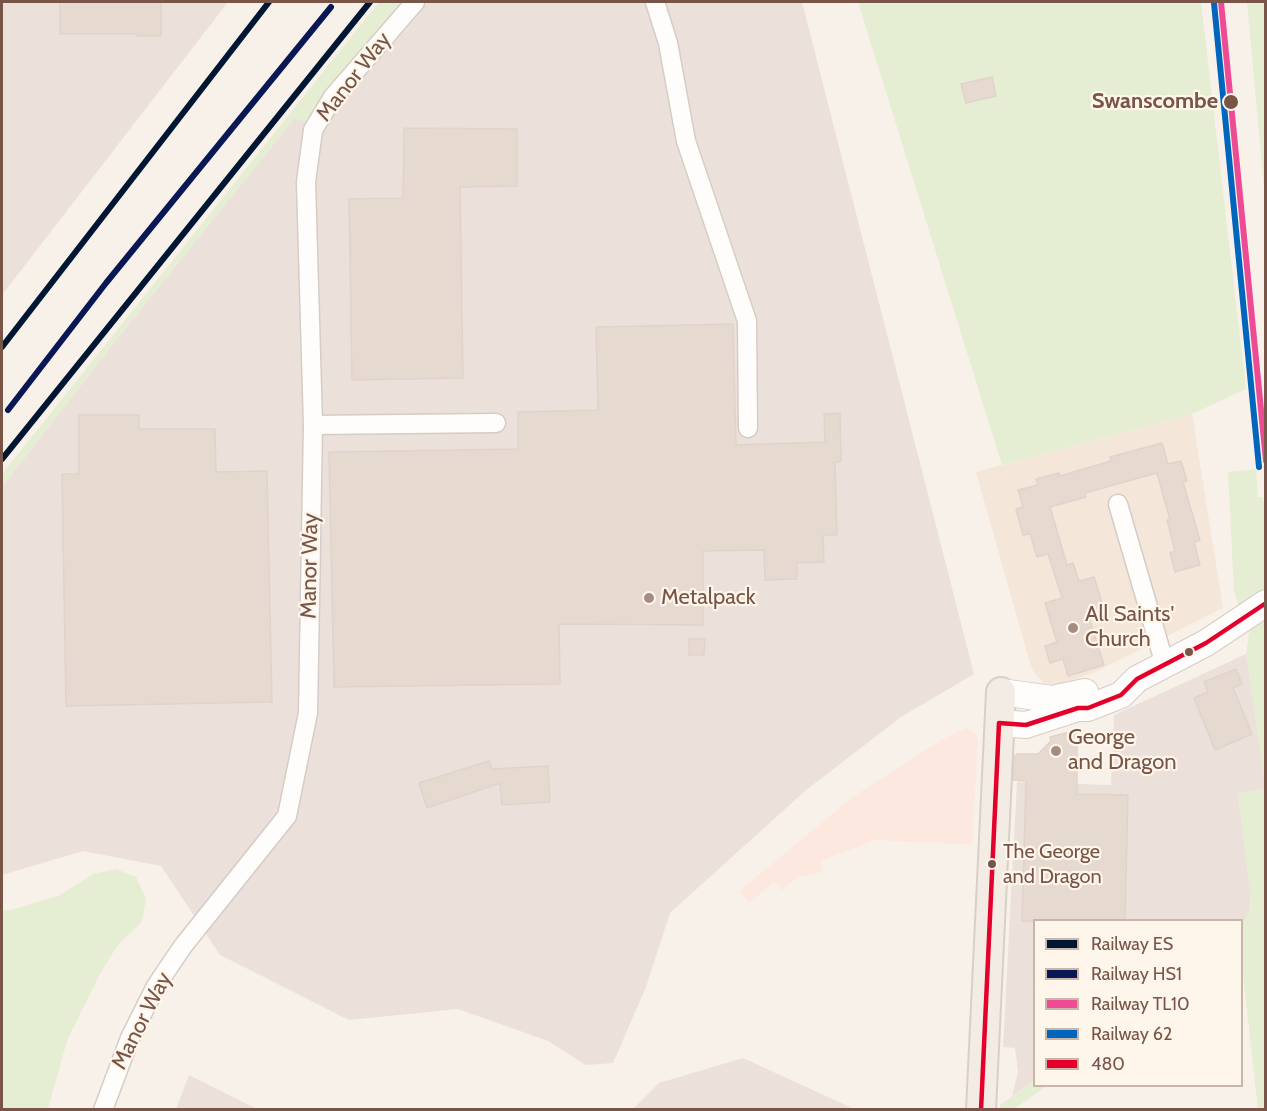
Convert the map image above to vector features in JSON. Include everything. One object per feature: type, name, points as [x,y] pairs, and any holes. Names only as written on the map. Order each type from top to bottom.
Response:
[{"type":"main road","points":[[999,717],[1080,717],[1088,708],[1122,695],[1137,679],[1201,646],[1266,603]]},
{"type":"main road","points":[[999,717],[1035,698],[1059,699],[1120,680],[1137,679]]},
{"type":"main road","points":[[981,1110],[999,717]]},
{"type":"street","name":"Manor Way","points":[[103,1110],[130,1038],[156,986],[183,946],[287,816],[308,713],[313,425],[306,182],[313,130],[333,97],[415,2]]},
{"type":"street","points":[[655,2],[668,43],[686,141],[747,321],[748,428]]},
{"type":"street","points":[[313,425],[496,423]]},
{"type":"street","points":[[1118,504],[1165,665]]},
{"type":"shaded area","points":[[2,2],[228,2],[2,295]]},
{"type":"shaded area","points":[[392,2],[802,2],[974,674],[901,717],[805,791],[670,913],[646,987],[613,1063],[586,1065],[548,1041],[458,1009],[349,1020],[220,955],[161,866],[83,851],[2,875],[2,487],[112,345],[288,126],[370,25]]},
{"type":"shaded area","points":[[1192,414],[1223,608],[1093,673],[1054,685],[1044,683],[1031,667],[976,472]]},
{"type":"shaded area","points":[[1246,654],[1266,783],[1265,789],[1238,794],[1251,890],[1250,913],[1243,922],[1243,919],[1033,919],[1033,1082],[1012,1096],[1018,1072],[1015,1048],[1003,1047],[1017,782],[1111,785],[1114,715]]},
{"type":"shaded area","points":[[967,728],[976,734],[978,739],[972,845],[876,840],[821,861],[822,872],[798,877],[782,890],[774,882],[749,903],[739,891],[854,796],[948,736]]},
{"type":"shaded area","points":[[743,1058],[854,1109],[633,1109],[659,1083]]},
{"type":"shaded area","points":[[189,1075],[257,1109],[176,1109]]},
{"type":"green space","points":[[379,2],[402,2],[385,21],[308,124],[295,118],[112,345],[2,487],[2,474]]},
{"type":"green space","points":[[858,2],[1201,2],[1246,389],[1192,414],[1002,465]]},
{"type":"green space","points":[[1247,2],[1265,2],[1265,199]]},
{"type":"green space","points":[[1256,469],[1258,497],[1263,497],[1265,513],[1265,783],[1246,654],[1249,633],[1234,592],[1228,472]]},
{"type":"green space","points":[[1265,789],[1266,1109],[1258,1110],[1243,975],[1243,922],[1250,913],[1251,902],[1238,794]]},
{"type":"green space","points":[[116,869],[136,877],[146,898],[142,922],[117,946],[100,974],[67,1041],[48,1109],[2,1109],[2,910],[11,910],[58,896],[93,874]]},
{"type":"green space","points":[[1033,1082],[1033,1087],[1046,1087],[1014,1109],[999,1109],[1001,1104]]},
{"type":"building","points":[[60,2],[161,2],[161,36],[60,34]]},
{"type":"building","points":[[992,77],[996,96],[966,103],[961,84]]},
{"type":"building","points":[[404,128],[517,129],[517,186],[460,187],[463,378],[352,380],[349,199],[403,198]]},
{"type":"building","points":[[733,324],[736,445],[825,442],[824,414],[840,413],[841,462],[835,462],[837,535],[823,535],[824,562],[797,563],[797,579],[765,580],[764,550],[703,551],[703,625],[559,624],[560,684],[334,687],[329,452],[518,449],[518,412],[598,410],[596,327]]},
{"type":"building","points":[[79,415],[139,415],[139,429],[215,429],[216,472],[267,471],[272,702],[66,706],[62,474],[79,474]]},
{"type":"building","points":[[1162,443],[1168,464],[1181,461],[1187,481],[1183,482],[1200,540],[1194,542],[1200,565],[1175,572],[1170,553],[1175,551],[1167,520],[1170,520],[1157,473],[1085,493],[1086,497],[1050,507],[1067,565],[1073,563],[1079,581],[1094,577],[1104,609],[1088,614],[1104,665],[1068,676],[1063,659],[1050,663],[1045,646],[1057,642],[1045,603],[1062,598],[1048,554],[1037,557],[1030,534],[1023,535],[1016,509],[1023,507],[1018,490],[1038,485],[1036,479],[1059,473],[1060,476],[1111,461],[1110,457]]},
{"type":"building","points":[[689,639],[705,639],[704,655],[689,655]]},
{"type":"building","points":[[1236,669],[1242,684],[1233,688],[1252,734],[1215,750],[1194,698],[1208,692],[1204,682]]},
{"type":"building","points":[[1077,730],[1077,794],[1128,795],[1125,919],[1022,921],[1026,781],[1013,780],[1014,757],[1017,754],[1038,754],[1051,741],[1050,737]]},
{"type":"building","points":[[489,761],[492,769],[548,766],[550,802],[502,805],[500,783],[427,808],[419,783]]},
{"type":"rail line","name":"ES","points":[[2,347],[269,2]]},
{"type":"rail line","name":"ES","points":[[2,459],[370,2]]},
{"type":"rail line","name":"TL10","points":[[1221,2],[1266,461]]},
{"type":"rail line","name":"62","points":[[1214,3],[1259,467]]},
{"type":"rail line","name":"HS1","points":[[8,410],[106,283],[331,7]]},
{"type":"transit line","name":"480","points":[[999,723],[1026,725],[1078,708],[1088,708],[1121,695],[1137,679],[1206,643],[1266,603]]},
{"type":"transit line","name":"480","points":[[981,1110],[999,723]]},
{"type":"place","name":"Swanscombe","points":[[1231,102]]},
{"type":"place","name":"Metalpack","points":[[649,598]]},
{"type":"place","name":"All Saints' Church","points":[[1073,628]]},
{"type":"place","name":"George and Dragon","points":[[1056,751]]},
{"type":"place","name":"The George and Dragon","points":[[992,864]]}]
